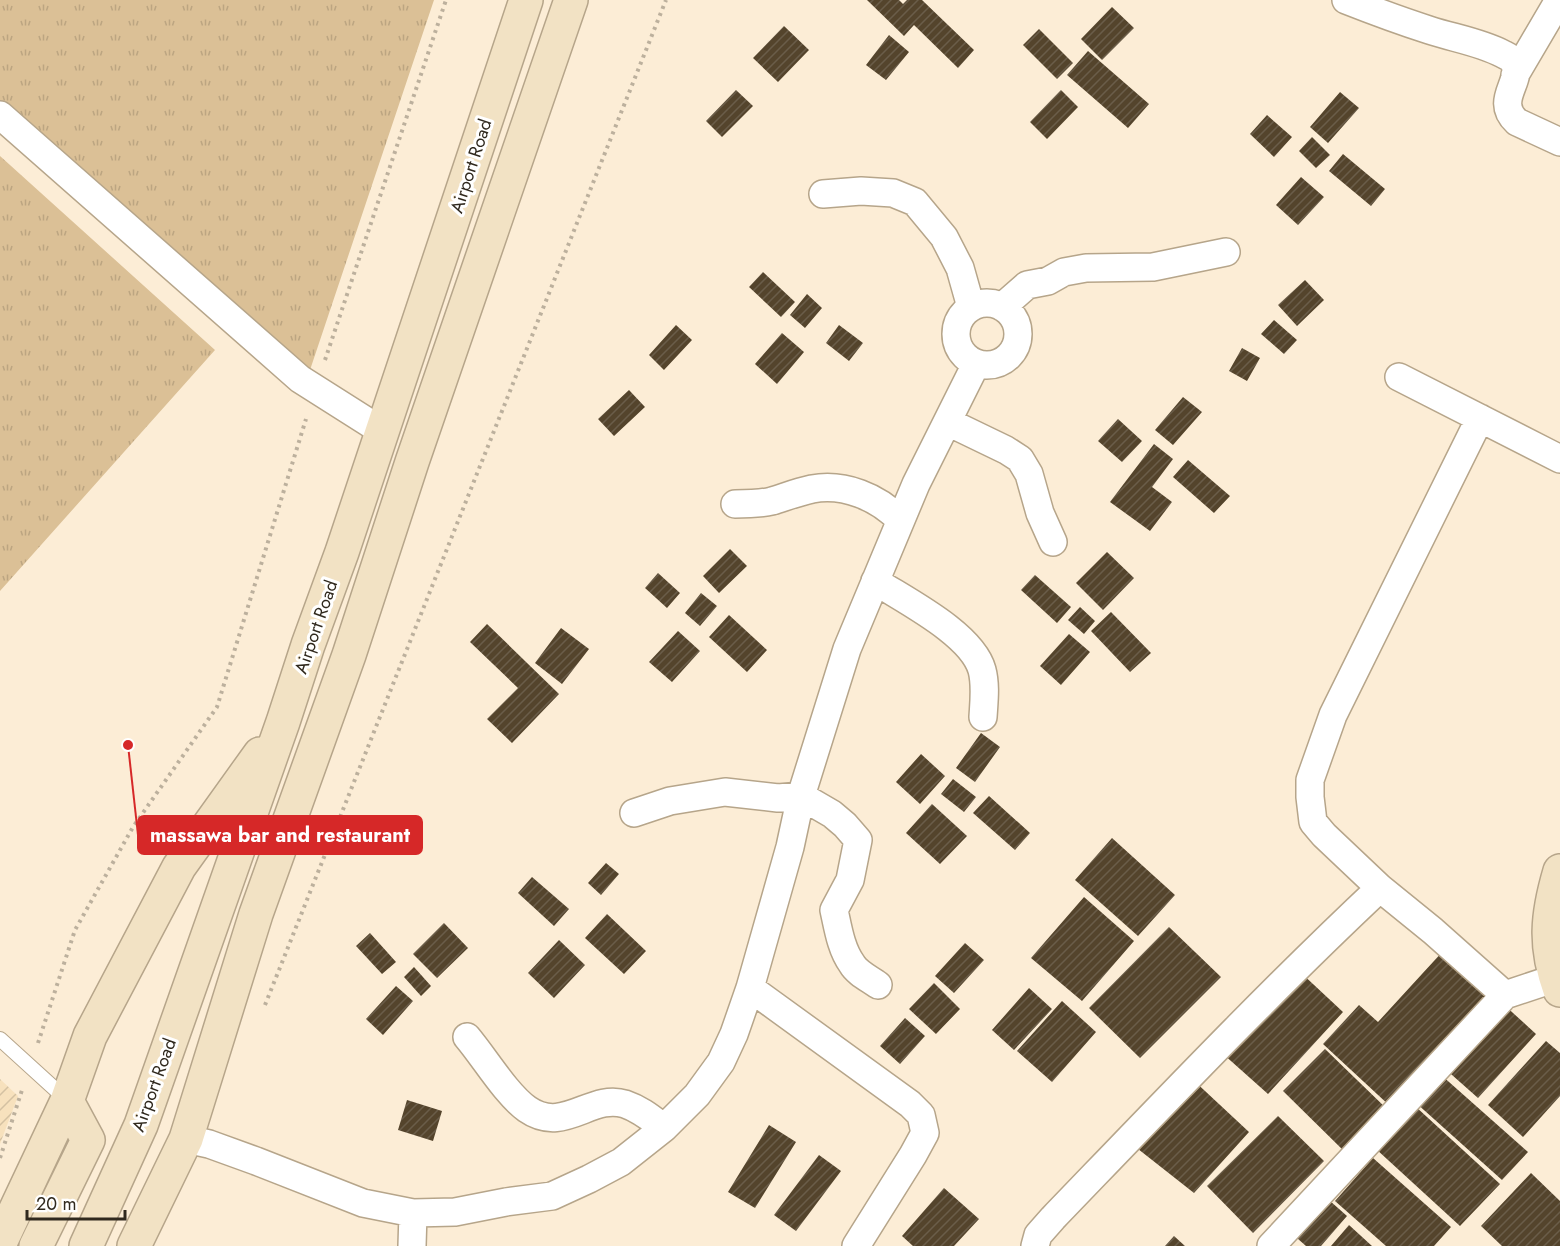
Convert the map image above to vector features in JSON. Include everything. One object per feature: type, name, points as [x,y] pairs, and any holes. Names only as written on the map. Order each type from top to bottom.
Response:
[{"type":"main road","name":"Airport Road","points":[[86,1246],[141,1125],[283,722],[526,0]]},
{"type":"main road","points":[[134,1246],[186,1140],[256,914],[349,655],[570,0]]},
{"type":"main road","points":[[0,1243],[67,1101],[90,1036],[179,867],[283,722]]},
{"type":"main road","points":[[1558,984],[1549,948],[1549,909],[1560,871]]},
{"type":"main road","points":[[36,1246],[88,1140],[67,1101]]},
{"type":"street","points":[[1346,0],[1504,54],[1512,60],[1515,75]]},
{"type":"street","points":[[1559,0],[1515,75],[1507,103],[1517,122],[1560,142]]},
{"type":"street","points":[[0,116],[291,371],[315,389],[382,431]]},
{"type":"street","points":[[823,194],[861,191],[893,193],[915,202],[944,237],[960,268],[971,308]]},
{"type":"street","points":[[1002,308],[1027,285],[1048,280],[1064,272],[1086,268],[1153,267],[1226,252]]},
{"type":"street","points":[[987,303],[1002,308],[1011,315],[1018,336],[1008,357],[999,363],[987,366],[976,364],[961,351],[957,342],[958,322],[971,308],[987,303]]},
{"type":"street","points":[[186,1140],[210,1144],[363,1203],[413,1213],[455,1212],[552,1196],[621,1162],[664,1128],[697,1095],[721,1062],[734,1034],[750,988],[790,847],[801,796],[847,649],[900,520],[976,364]]},
{"type":"street","points":[[1399,377],[1560,459]]},
{"type":"street","points":[[1480,418],[1333,715],[1310,780],[1311,812],[1314,822],[1323,835],[1380,888],[1433,930],[1505,995]]},
{"type":"street","points":[[948,422],[1020,459],[1029,474],[1040,513],[1053,542]]},
{"type":"street","points":[[735,504],[771,501],[814,489],[857,491],[891,511],[900,520]]},
{"type":"street","points":[[875,581],[961,637],[975,654],[982,669],[983,717]]},
{"type":"street","points":[[634,813],[670,801],[725,792],[778,798],[801,796],[832,814],[858,840],[850,880],[834,910],[844,948],[853,966],[878,985]]},
{"type":"street","points":[[1035,1246],[1038,1235],[1053,1218],[1191,1074],[1380,888]]},
{"type":"street","points":[[1271,1246],[1505,995],[1558,984]]},
{"type":"street","points":[[750,988],[910,1104],[921,1115],[925,1133],[856,1246]]},
{"type":"street","points":[[467,1037],[525,1108],[541,1116],[559,1118],[605,1104],[622,1103],[643,1112],[664,1128]]},
{"type":"street","points":[[412,1246],[413,1213]]},
{"type":"lane","points":[[0,1039],[67,1101]]},
{"type":"path","points":[[0,1158],[75,930],[133,827],[217,707],[315,389],[446,0]]},
{"type":"path","points":[[263,1011],[666,0]]},
{"type":"shaded area","points":[[0,1079],[18,1096],[0,1144]]},
{"type":"green space","points":[[0,0],[434,0],[309,373],[0,101]]},
{"type":"green space","points":[[0,156],[215,350],[0,591]]},
{"type":"building","points":[[867,0],[899,0],[903,4],[907,0],[922,0],[974,50],[958,68],[914,25],[904,36]]},
{"type":"building","points":[[1112,7],[1134,28],[1102,60],[1081,39]]},
{"type":"building","points":[[784,26],[809,50],[778,82],[753,58]]},
{"type":"building","points":[[1039,29],[1073,63],[1057,79],[1023,45]]},
{"type":"building","points":[[889,35],[909,52],[886,80],[866,65]]},
{"type":"building","points":[[1088,51],[1149,104],[1128,128],[1067,75]]},
{"type":"building","points":[[736,90],[753,106],[722,137],[706,121]]},
{"type":"building","points":[[1061,90],[1078,107],[1047,139],[1030,122]]},
{"type":"building","points":[[1340,92],[1359,108],[1328,143],[1310,127]]},
{"type":"building","points":[[1267,115],[1292,137],[1274,157],[1250,134]]},
{"type":"building","points":[[1312,137],[1330,155],[1316,168],[1299,151]]},
{"type":"building","points":[[1343,154],[1385,189],[1371,206],[1329,171]]},
{"type":"building","points":[[1301,177],[1324,197],[1298,225],[1276,205]]},
{"type":"building","points":[[763,272],[795,302],[781,317],[749,287]]},
{"type":"building","points":[[1305,280],[1324,300],[1297,326],[1278,305]]},
{"type":"building","points":[[807,294],[822,308],[805,328],[790,315]]},
{"type":"building","points":[[1274,320],[1297,340],[1284,354],[1261,334]]},
{"type":"building","points":[[676,325],[692,340],[664,370],[649,355]]},
{"type":"building","points":[[839,325],[863,343],[849,361],[826,343]]},
{"type":"building","points":[[782,333],[804,352],[777,384],[755,364]]},
{"type":"building","points":[[1242,348],[1260,358],[1247,381],[1229,371]]},
{"type":"building","points":[[629,390],[645,407],[614,436],[598,419]]},
{"type":"building","points":[[1183,397],[1202,412],[1173,445],[1155,430]]},
{"type":"building","points":[[1118,419],[1142,441],[1122,462],[1098,441]]},
{"type":"building","points":[[1154,444],[1173,459],[1152,487],[1172,502],[1150,531],[1110,502]]},
{"type":"building","points":[[1188,460],[1230,496],[1214,513],[1173,477]]},
{"type":"building","points":[[730,549],[747,566],[719,593],[703,576]]},
{"type":"building","points":[[1107,552],[1134,578],[1103,610],[1076,583]]},
{"type":"building","points":[[658,573],[680,593],[667,608],[645,588]]},
{"type":"building","points":[[1035,575],[1071,607],[1057,623],[1021,590]]},
{"type":"building","points":[[701,593],[717,606],[700,626],[685,613]]},
{"type":"building","points":[[1080,607],[1095,621],[1084,634],[1068,620]]},
{"type":"building","points":[[1111,612],[1151,653],[1130,672],[1091,631]]},
{"type":"building","points":[[729,615],[767,650],[747,672],[709,637]]},
{"type":"building","points":[[487,624],[559,694],[512,743],[487,719],[518,688],[470,642]]},
{"type":"building","points":[[561,628],[589,649],[562,684],[535,663]]},
{"type":"building","points":[[678,631],[700,651],[672,682],[649,662]]},
{"type":"building","points":[[1069,634],[1090,652],[1061,685],[1040,666]]},
{"type":"building","points":[[981,733],[1000,747],[975,782],[956,768]]},
{"type":"building","points":[[921,754],[945,776],[920,804],[896,782]]},
{"type":"building","points":[[953,779],[976,797],[964,812],[941,794]]},
{"type":"building","points":[[989,796],[1030,833],[1015,850],[973,813]]},
{"type":"building","points":[[932,804],[967,836],[940,864],[906,833]]},
{"type":"building","points":[[1112,838],[1175,895],[1138,936],[1075,880]]},
{"type":"building","points":[[606,863],[619,874],[601,895],[588,883]]},
{"type":"building","points":[[532,877],[569,909],[554,926],[518,893]]},
{"type":"building","points":[[1084,897],[1134,941],[1082,1001],[1031,958]]},
{"type":"building","points":[[607,914],[646,951],[624,974],[585,938]]},
{"type":"building","points":[[444,923],[468,948],[437,978],[413,954]]},
{"type":"building","points":[[1169,927],[1221,977],[1140,1058],[1089,1008]]},
{"type":"building","points":[[370,933],[396,962],[382,974],[356,946]]},
{"type":"building","points":[[559,940],[585,965],[554,998],[528,973]]},
{"type":"building","points":[[965,943],[984,960],[954,993],[935,976]]},
{"type":"building","points":[[1444,950],[1494,996],[1391,1107],[1323,1044],[1359,1005],[1378,1022]]},
{"type":"building","points":[[414,967],[431,986],[421,996],[404,977]]},
{"type":"building","points":[[1298,970],[1343,1012],[1268,1094],[1222,1053]]},
{"type":"building","points":[[934,983],[960,1009],[936,1034],[909,1009]]},
{"type":"building","points":[[396,986],[413,1001],[383,1035],[366,1019]]},
{"type":"building","points":[[1029,988],[1052,1009],[1014,1050],[992,1030]]},
{"type":"building","points":[[1062,1001],[1096,1032],[1052,1082],[1017,1051]]},
{"type":"building","points":[[1501,1002],[1536,1034],[1478,1098],[1443,1067]]},
{"type":"building","points":[[905,1018],[925,1036],[900,1064],[880,1046]]},
{"type":"building","points":[[1546,1041],[1560,1053],[1560,1096],[1523,1137],[1488,1105]]},
{"type":"building","points":[[1325,1049],[1388,1110],[1346,1153],[1283,1091]]},
{"type":"building","points":[[1440,1074],[1528,1152],[1502,1180],[1415,1102]]},
{"type":"building","points":[[1190,1077],[1249,1132],[1194,1193],[1133,1145]]},
{"type":"building","points":[[407,1100],[442,1111],[433,1141],[398,1130]]},
{"type":"building","points":[[1415,1106],[1500,1184],[1460,1226],[1376,1149]]},
{"type":"building","points":[[1278,1116],[1324,1161],[1253,1233],[1207,1186]]},
{"type":"building","points":[[769,1125],[796,1142],[755,1208],[728,1192]]},
{"type":"building","points":[[819,1155],[841,1171],[796,1231],[774,1215]]},
{"type":"building","points":[[1373,1158],[1451,1227],[1434,1246],[1386,1246],[1335,1201]]},
{"type":"building","points":[[1531,1173],[1560,1201],[1560,1246],[1502,1246],[1481,1226]]},
{"type":"building","points":[[944,1188],[979,1219],[954,1246],[913,1246],[902,1236]]},
{"type":"building","points":[[1321,1193],[1347,1216],[1321,1246],[1306,1246],[1289,1231]]},
{"type":"building","points":[[1349,1225],[1372,1246],[1331,1246]]},
{"type":"building","points":[[1174,1236],[1185,1246],[1165,1246]]},
{"type":"place","name":"massawa bar and restaurant","points":[[128,745]]}]
